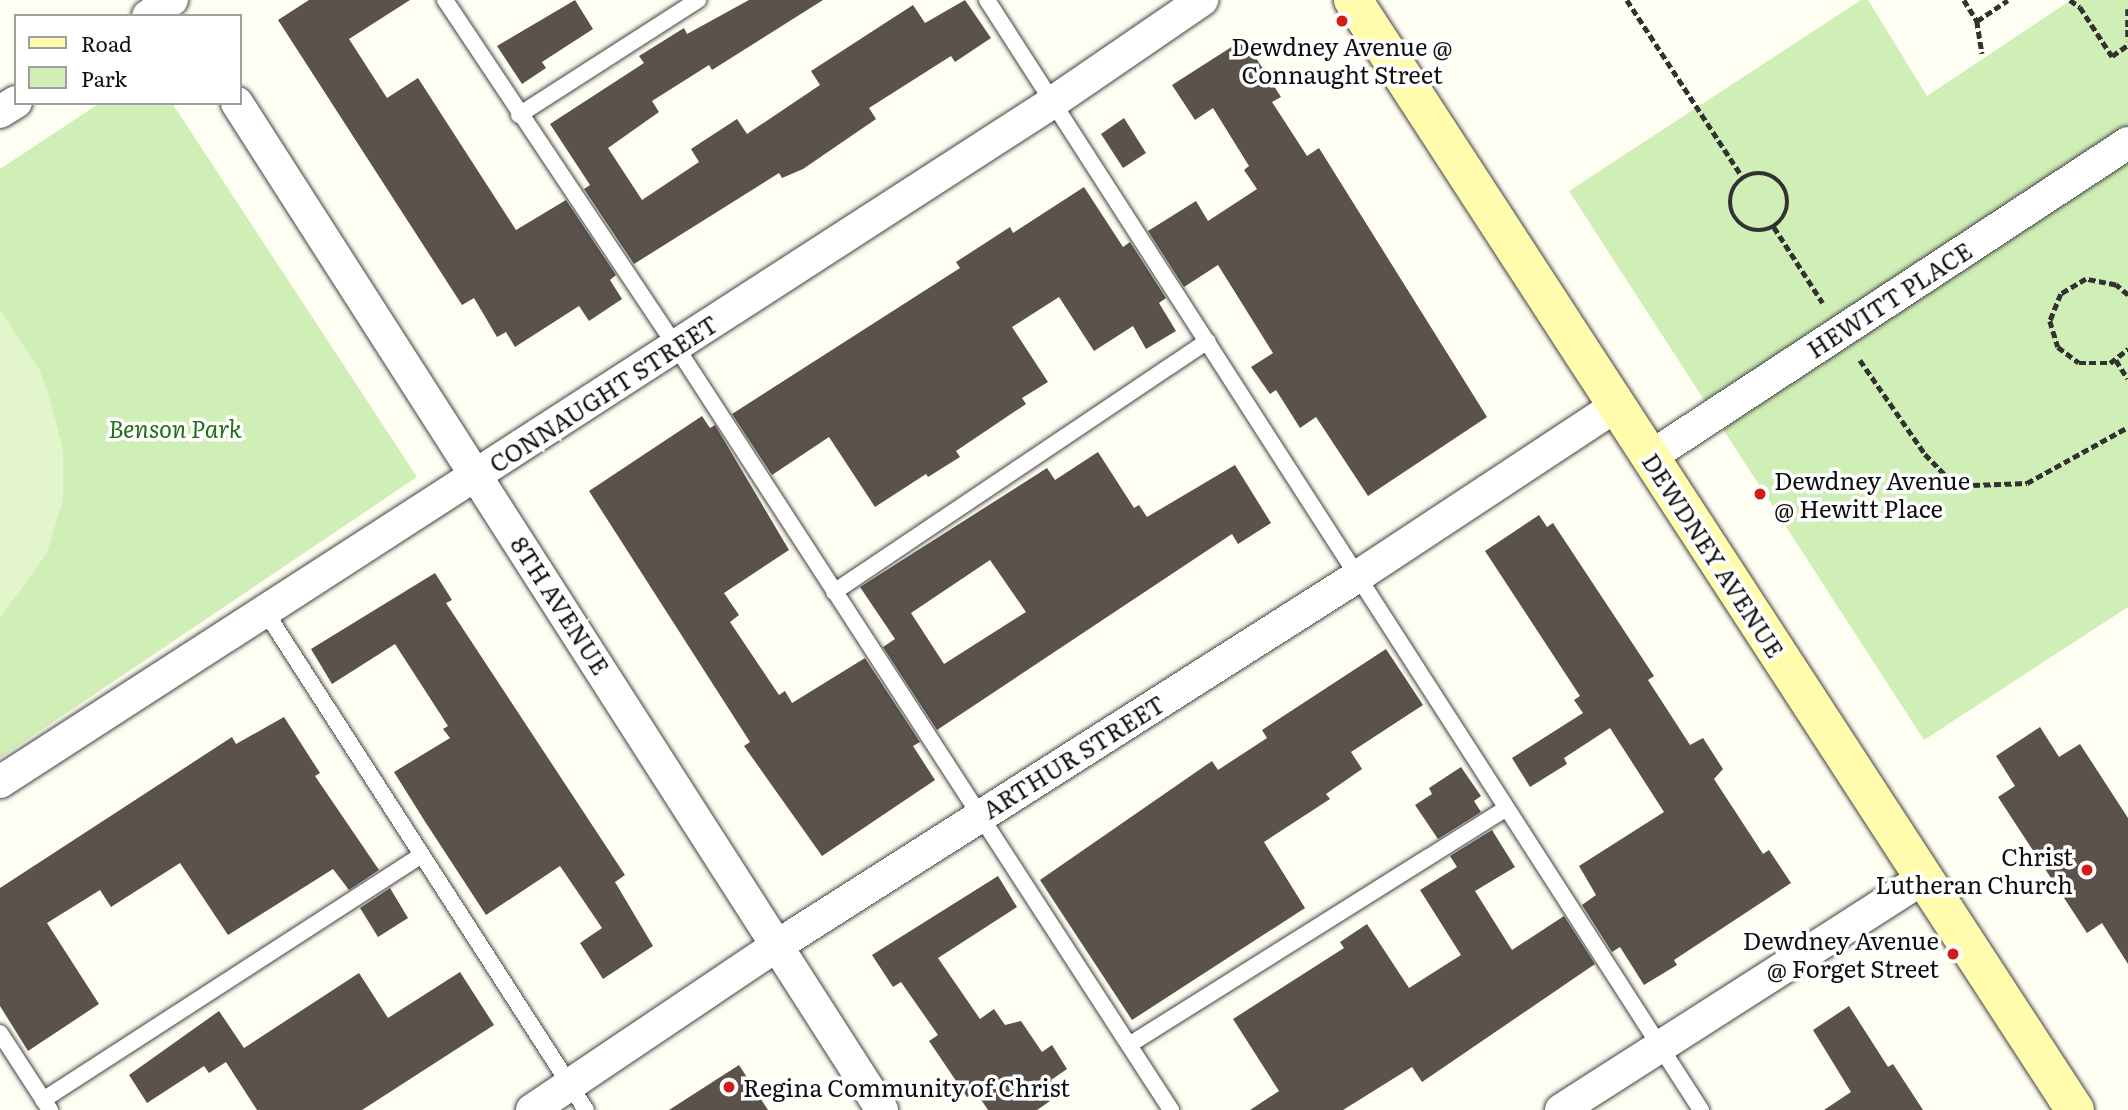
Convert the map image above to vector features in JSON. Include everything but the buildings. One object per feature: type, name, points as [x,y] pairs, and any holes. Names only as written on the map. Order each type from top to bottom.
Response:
[{"type":"main road","name":"DEWDNEY AVENUE","points":[[1353,0],[2076,1110]]},
{"type":"street","name":"CONNAUGHT STREET","points":[[0,782],[1053,102],[1202,0]]},
{"type":"street","name":"8TH AVENUE","points":[[238,105],[478,475],[882,1110]]},
{"type":"street","name":"HEWITT PLACE","points":[[1650,457],[2128,143]]},
{"type":"street","name":"ARTHUR STREET","points":[[532,1110],[578,1098],[778,945],[1358,576],[1616,405]]},
{"type":"street","points":[[1561,1110],[1924,878]]},
{"type":"lane","points":[[445,0],[519,115],[675,345],[1171,1110]]},
{"type":"lane","points":[[519,115],[698,0]]},
{"type":"lane","points":[[987,0],[1208,341],[1505,809],[1702,1110]]},
{"type":"lane","points":[[834,592],[1208,341]]},
{"type":"lane","points":[[265,611],[578,1098]]},
{"type":"lane","points":[[1129,1045],[1505,809]]},
{"type":"lane","points":[[0,1033],[46,1105],[422,855]]},
{"type":"path","points":[[1627,0],[1743,178]]},
{"type":"path","points":[[1964,0],[1977,21],[1982,54]]},
{"type":"path","points":[[1977,21],[2008,0]]},
{"type":"path","points":[[2070,0],[2080,7],[2112,56],[2128,43],[2128,9]]},
{"type":"path","points":[[1758,173],[1772,177],[1783,187],[1787,209],[1774,227],[1752,230],[1734,218],[1731,195],[1743,178],[1758,173]]},
{"type":"path","points":[[1774,227],[1840,331],[1925,454],[1945,475],[1973,485],[2027,484],[2128,427]]},
{"type":"path","points":[[2128,295],[2116,285],[2086,279],[2072,285],[2053,308],[2052,335],[2067,357],[2094,366],[2116,360],[2128,349]]},
{"type":"path","points":[[2116,360],[2128,379]]},
{"type":"green space","points":[[1861,0],[1868,0],[1927,96],[2071,0],[2128,0],[2128,607],[1924,740],[1569,191]]},
{"type":"green space","name":"Benson Park","points":[[97,105],[173,105],[417,477],[0,758],[0,169]]},
{"type":"green space","points":[[0,310],[39,369],[48,393],[63,449],[63,500],[47,553],[0,618]]},
{"type":"place","name":"Dewdney Avenue @ Connaught Street","points":[[1342,21]]},
{"type":"place","name":"Dewdney Avenue @ Hewitt Place","points":[[1760,494]]},
{"type":"place","name":"Christ Lutheran Church","points":[[2087,870]]},
{"type":"place","name":"Dewdney Avenue @ Forget Street","points":[[1953,954]]},
{"type":"place","name":"Regina Community of Christ","points":[[729,1087]]}]
